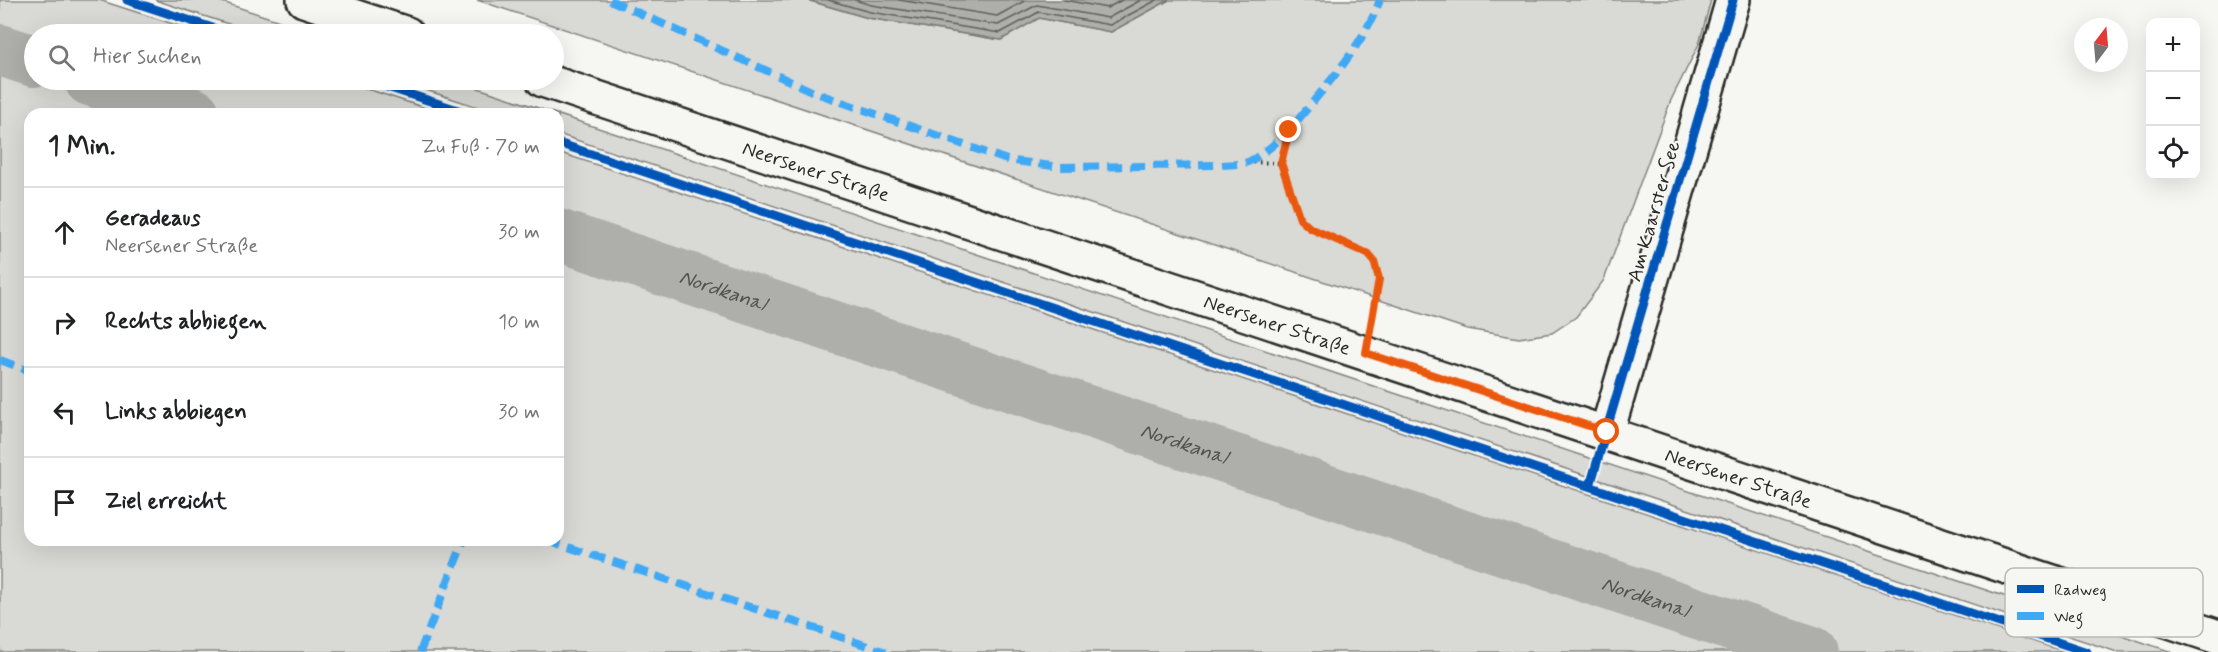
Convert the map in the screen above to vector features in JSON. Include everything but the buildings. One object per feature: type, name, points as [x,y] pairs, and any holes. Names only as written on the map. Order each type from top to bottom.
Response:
[{"type":"main road","points":[[304,0],[377,24]]},
{"type":"main road","name":"Am Kaarster See","points":[[1607,432],[1733,0]]},
{"type":"main road","name":"Neersener Straße","points":[[564,87],[2012,568]]},
{"type":"main road","name":"Neersener Straße","points":[[2203,632],[2218,637]]},
{"type":"path","points":[[1289,130],[1281,163],[1300,219],[1310,228],[1368,254],[1374,261],[1379,279],[1366,353]]},
{"type":"path","points":[[1247,162],[1281,163]]},
{"type":"shaded area","points":[[0,0],[99,0],[173,24],[24,24],[24,90],[371,90],[426,108],[24,108],[24,546],[564,546],[564,154],[2005,632],[2005,637],[2020,637],[2065,652],[0,652]]},
{"type":"shaded area","points":[[155,0],[216,0],[289,24],[228,24]]},
{"type":"shaded area","points":[[477,0],[807,0],[868,18],[1001,40],[1039,18],[1111,32],[1169,0],[1711,0],[1699,44],[1671,100],[1604,280],[1576,317],[1552,333],[1519,338],[1467,329],[564,29],[564,24],[549,24]]},
{"type":"shaded area","points":[[426,90],[484,90],[538,108],[481,108]]},
{"type":"shaded area","points":[[564,117],[2005,596],[2005,615],[564,136]]},
{"type":"shaded area","points":[[2072,637],[2127,637],[2172,652],[2117,652]]},
{"type":"water","points":[[807,0],[1169,0],[1111,32],[1039,18],[1001,40],[868,18]]},
{"type":"waterway","name":"Nordkanal","points":[[0,50],[24,58]]},
{"type":"waterway","name":"Nordkanal","points":[[121,90],[176,108]]},
{"type":"waterway","name":"Nordkanal","points":[[564,237],[1812,652]]},
{"type":"marked path","points":[[610,0],[816,93],[1007,160],[1060,167],[1222,165],[1250,161],[1286,132],[1326,86],[1361,39],[1380,0]]},
{"type":"marked path","points":[[0,360],[24,369]]},
{"type":"marked path","points":[[420,652],[462,546]]},
{"type":"marked path","points":[[564,546],[886,652]]},
{"type":"cycle path","points":[[127,0],[200,24]]},
{"type":"cycle path","points":[[1590,486],[1733,0]]},
{"type":"cycle path","points":[[397,90],[452,108]]},
{"type":"cycle path","points":[[564,145],[2005,625]]},
{"type":"cycle path","points":[[2042,637],[2087,652]]},
{"type":"route","points":[[1289,130],[1281,163],[1300,219],[1310,228],[1368,254],[1377,269],[1379,279],[1366,353],[1607,432]]}]
